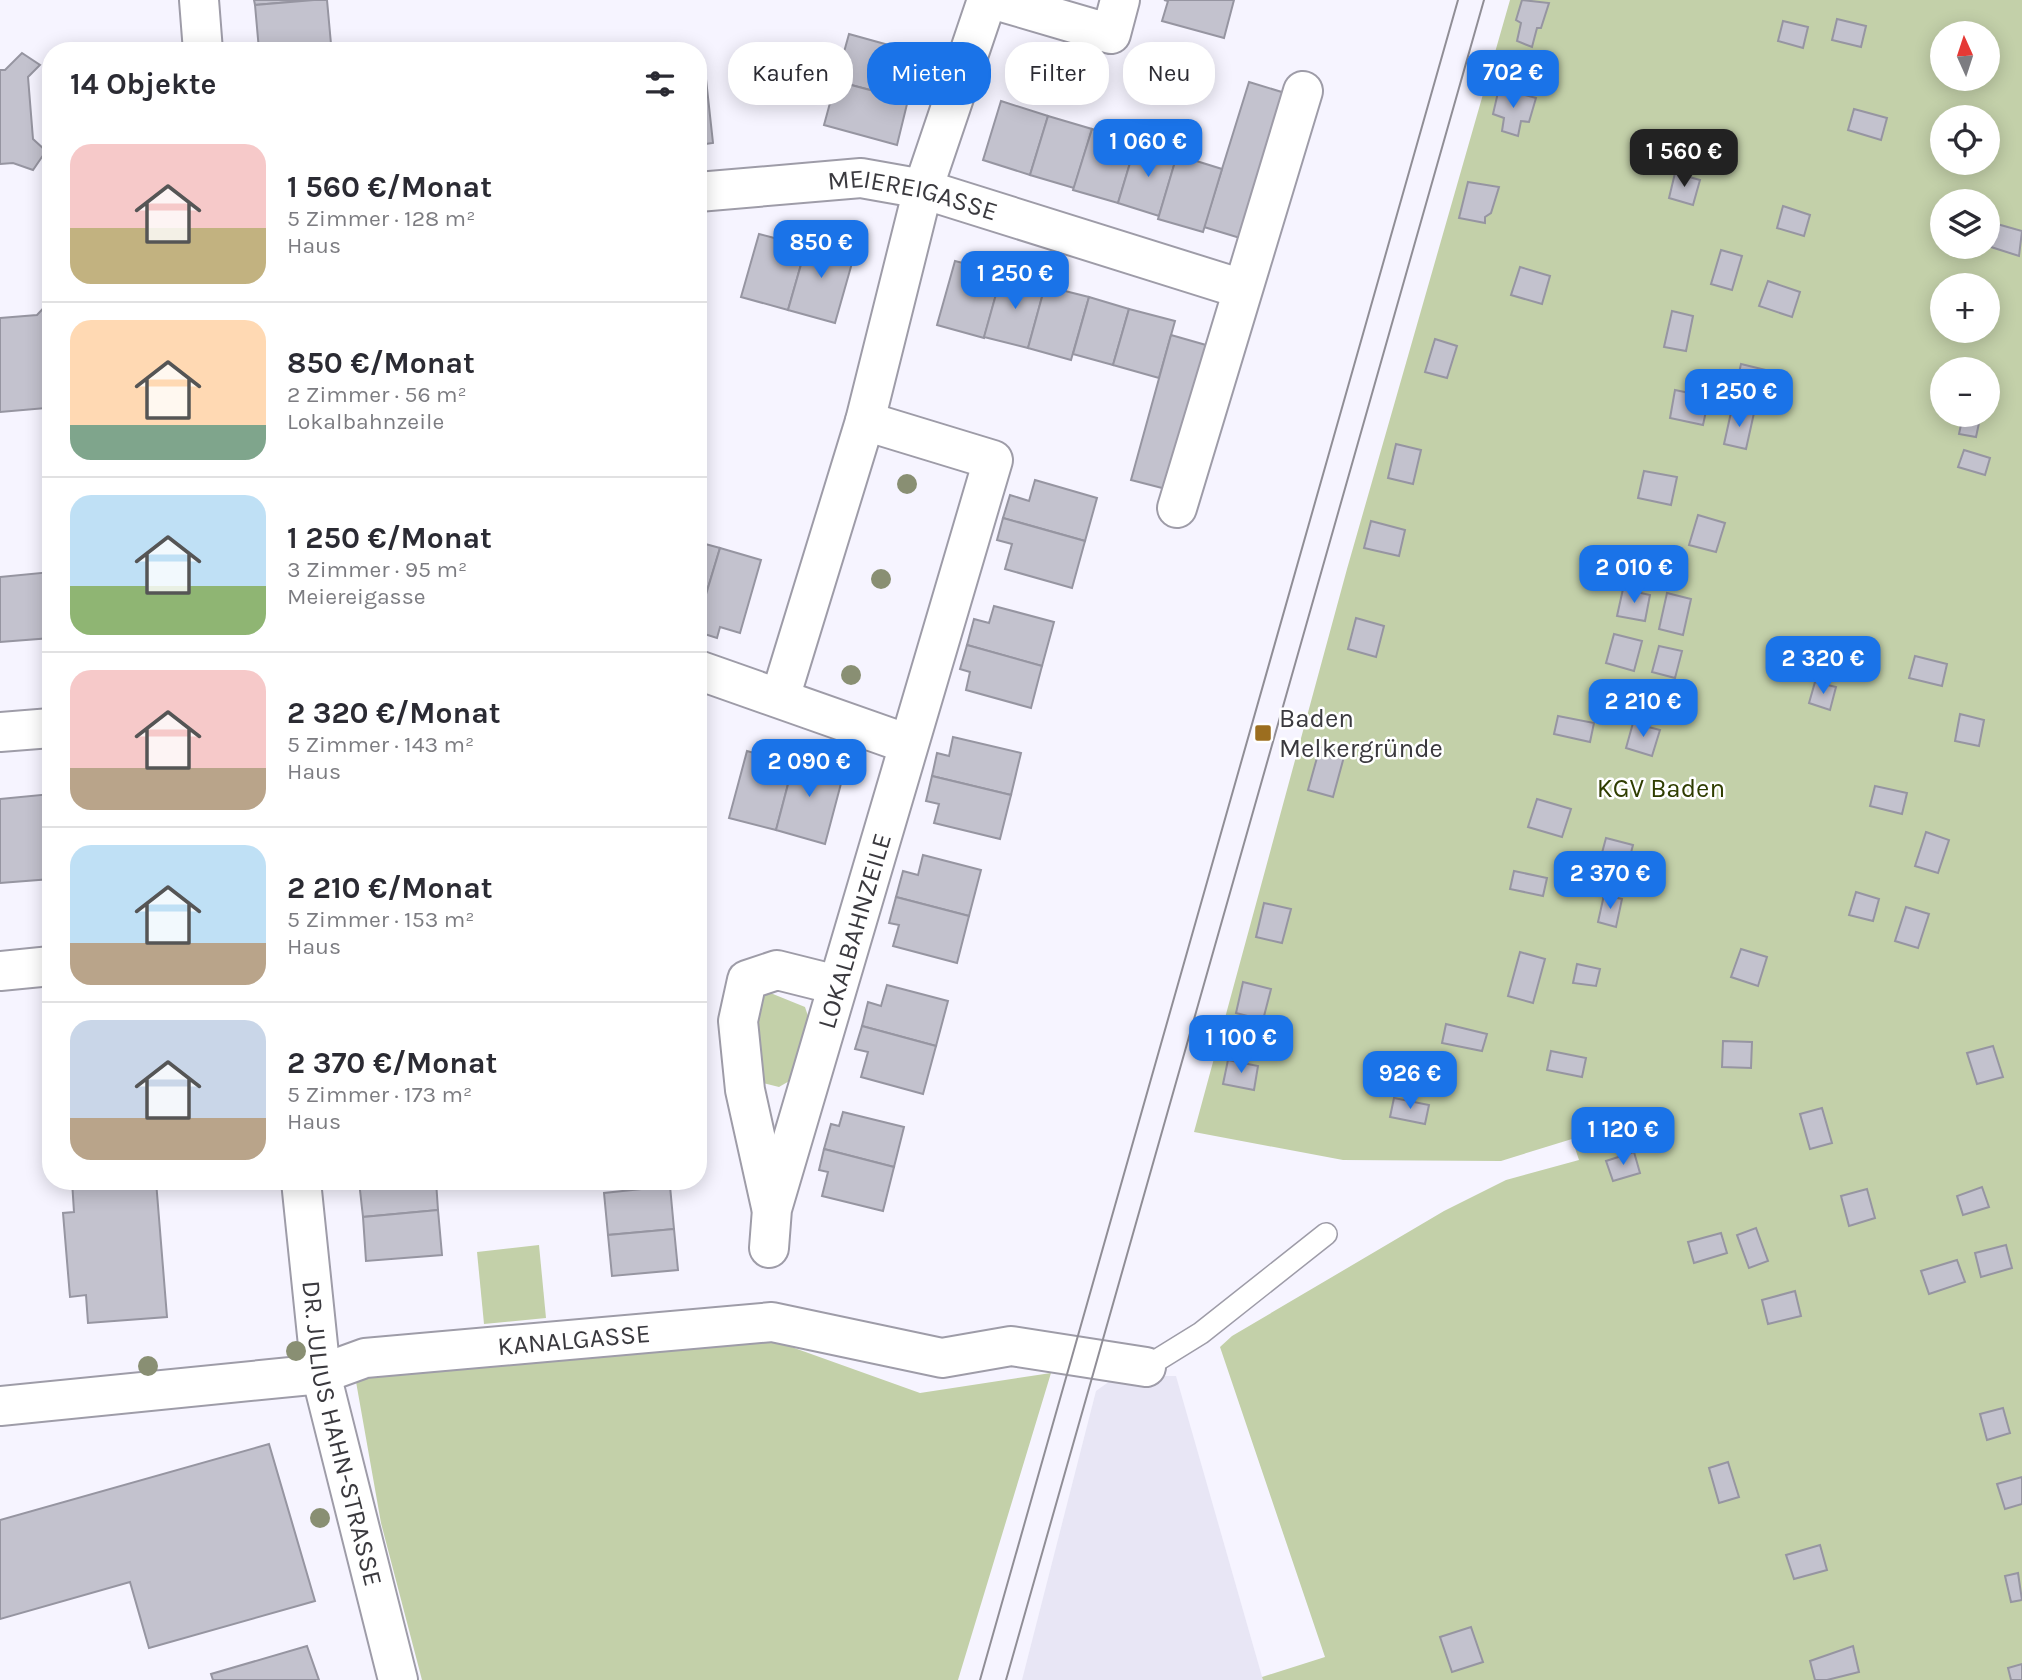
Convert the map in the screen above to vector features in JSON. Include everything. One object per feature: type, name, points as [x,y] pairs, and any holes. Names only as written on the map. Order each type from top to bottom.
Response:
[{"type":"street","points":[[199,0],[202,42]]},
{"type":"street","points":[[780,698],[865,421],[923,189],[987,0]]},
{"type":"street","points":[[995,0],[1111,34],[1120,0]]},
{"type":"street","points":[[1177,508],[1303,91]]},
{"type":"street","name":"MEIEREIGASSE","points":[[707,191],[861,178],[923,189],[1242,289]]},
{"type":"street","name":"LOKALBAHNZEILE","points":[[769,1248],[772,1209],[993,460],[865,421]]},
{"type":"street","points":[[707,673],[908,744]]},
{"type":"street","points":[[0,732],[42,729]]},
{"type":"street","points":[[0,971],[42,967]]},
{"type":"street","points":[[772,1209],[745,1090],[738,1021],[747,980],[777,970],[837,985]]},
{"type":"street","name":"DR. JULIUS HAHN-STRASSE","points":[[302,1190],[321,1374],[398,1680]]},
{"type":"street","name":"KANALGASSE","points":[[0,1406],[321,1374],[365,1359],[772,1322],[942,1358],[1011,1346],[1146,1367]]},
{"type":"lane","points":[[1146,1367],[1201,1333],[1326,1234]]},
{"type":"shaded area","points":[[1117,1376],[1176,1376],[1263,1680],[1022,1680],[1096,1391]]},
{"type":"green space","name":"KGV Baden","points":[[1510,0],[2022,0],[2022,1680],[1263,1680],[1262,1677],[1325,1657],[1220,1347],[1232,1336],[1444,1211],[1506,1180],[1579,1160],[1572,1139],[1501,1161],[1343,1160],[1194,1132],[1347,569]]},
{"type":"green space","points":[[768,992],[805,1007],[808,1016],[791,1080],[779,1087],[763,1083],[754,1005]]},
{"type":"green space","points":[[539,1245],[546,1318],[484,1324],[477,1252]]},
{"type":"green space","points":[[772,1340],[920,1393],[1051,1373],[958,1680],[422,1680],[381,1523],[355,1376]]},
{"type":"building","points":[[254,0],[314,0],[255,5]]},
{"type":"building","points":[[327,0],[331,42],[258,42],[255,5]]},
{"type":"building","points":[[1164,0],[1234,0],[1224,38],[1162,21],[1168,1]]},
{"type":"building","points":[[1522,0],[1549,3],[1541,28],[1537,28],[1532,47],[1517,41],[1521,23],[1516,20]]},
{"type":"building","points":[[1837,19],[1866,26],[1861,47],[1832,40]]},
{"type":"building","points":[[1783,21],[1808,27],[1803,48],[1778,41]]},
{"type":"building","points":[[849,34],[878,42],[867,42],[867,89],[853,85],[853,42],[847,42]]},
{"type":"building","points":[[22,53],[40,65],[28,77],[33,139],[42,147],[42,157],[33,170],[13,163],[0,164],[0,70],[5,70]]},
{"type":"building","points":[[1249,82],[1285,93],[1240,238],[1204,227]]},
{"type":"building","points":[[853,85],[867,89],[867,105],[907,105],[897,145],[824,125],[829,105],[853,105]]},
{"type":"building","points":[[707,88],[713,143],[707,144]]},
{"type":"building","points":[[1499,88],[1536,98],[1529,122],[1521,121],[1518,136],[1502,131],[1504,118],[1493,114]]},
{"type":"building","points":[[1001,101],[1005,105],[1014,105],[1048,116],[1030,175],[983,160]]},
{"type":"building","points":[[1854,109],[1887,118],[1881,140],[1848,130]]},
{"type":"building","points":[[1048,116],[1092,129],[1074,188],[1030,175]]},
{"type":"building","points":[[1092,129],[1136,143],[1118,203],[1073,190]]},
{"type":"building","points":[[1136,143],[1177,155],[1159,216],[1118,203]]},
{"type":"building","points":[[1177,155],[1222,169],[1203,232],[1158,219]]},
{"type":"building","points":[[1675,173],[1700,180],[1693,205],[1669,198]]},
{"type":"building","points":[[1468,182],[1499,187],[1491,213],[1485,217],[1485,223],[1459,218]]},
{"type":"building","points":[[1783,206],[1810,215],[1804,236],[1777,228]]},
{"type":"building","points":[[2000,225],[2022,231],[2019,256],[2000,250]]},
{"type":"building","points":[[786,226],[810,233],[788,310],[741,297],[759,234],[782,240]]},
{"type":"building","points":[[810,233],[836,240],[833,250],[854,256],[835,323],[788,310]]},
{"type":"building","points":[[1721,250],[1742,256],[1732,290],[1711,284]]},
{"type":"building","points":[[955,261],[1002,273],[984,338],[937,325]]},
{"type":"building","points":[[1520,267],[1550,276],[1542,304],[1511,295]]},
{"type":"building","points":[[1002,273],[1045,286],[1028,348],[984,337]]},
{"type":"building","points":[[1768,281],[1800,292],[1792,317],[1759,306]]},
{"type":"building","points":[[1045,286],[1089,297],[1071,360],[1028,348]]},
{"type":"building","points":[[1089,297],[1129,309],[1113,365],[1073,354]]},
{"type":"building","points":[[1129,309],[1175,321],[1159,378],[1113,365]]},
{"type":"building","points":[[42,310],[42,408],[0,412],[0,318],[37,315]]},
{"type":"building","points":[[1672,311],[1693,316],[1686,351],[1664,347]]},
{"type":"building","points":[[1171,335],[1206,345],[1166,489],[1131,480]]},
{"type":"building","points":[[1435,339],[1457,346],[1447,378],[1425,372]]},
{"type":"building","points":[[1741,364],[1774,372],[1769,394],[1736,386]]},
{"type":"building","points":[[1675,390],[1709,397],[1703,425],[1670,418]]},
{"type":"building","points":[[1732,408],[1754,413],[1746,449],[1724,444]]},
{"type":"building","points":[[1960,427],[1978,427],[1976,437],[1959,434]]},
{"type":"building","points":[[1396,444],[1421,450],[1413,484],[1388,478]]},
{"type":"building","points":[[1964,450],[1990,458],[1985,475],[1958,467]]},
{"type":"building","points":[[1644,471],[1677,477],[1671,505],[1638,498]]},
{"type":"building","points":[[1035,480],[1097,498],[1085,541],[1003,518],[1010,495],[1029,501]]},
{"type":"building","points":[[1698,515],[1725,523],[1716,552],[1689,545]]},
{"type":"building","points":[[1003,518],[1085,541],[1072,588],[1005,569],[1012,544],[997,540]]},
{"type":"building","points":[[1371,521],[1405,530],[1399,556],[1364,548]]},
{"type":"building","points":[[707,544],[720,548],[707,591]]},
{"type":"building","points":[[720,548],[761,560],[740,633],[720,627],[717,638],[707,635],[707,591]]},
{"type":"building","points":[[42,573],[42,639],[0,642],[0,577]]},
{"type":"building","points":[[1623,589],[1650,595],[1645,621],[1617,616]]},
{"type":"building","points":[[1667,593],[1691,599],[1683,635],[1659,629]]},
{"type":"building","points":[[994,606],[1054,622],[1042,666],[967,645],[974,619],[989,623]]},
{"type":"building","points":[[1356,618],[1384,626],[1376,657],[1348,649]]},
{"type":"building","points":[[1614,634],[1642,641],[1634,671],[1606,663]]},
{"type":"building","points":[[967,645],[1042,666],[1031,708],[966,690],[970,672],[960,669]]},
{"type":"building","points":[[1659,646],[1682,651],[1675,678],[1652,672]]},
{"type":"building","points":[[1915,656],[1947,664],[1942,686],[1909,678]]},
{"type":"building","points":[[1815,682],[1836,687],[1830,710],[1809,703]]},
{"type":"building","points":[[1960,714],[1984,720],[1979,746],[1955,741]]},
{"type":"building","points":[[1558,716],[1594,723],[1590,742],[1554,734]]},
{"type":"building","points":[[1633,723],[1660,730],[1652,756],[1626,748]]},
{"type":"building","points":[[953,737],[1021,753],[1011,795],[932,776],[937,753],[949,756]]},
{"type":"building","points":[[773,744],[797,750],[776,830],[729,818],[747,751],[769,757]]},
{"type":"building","points":[[1320,747],[1345,753],[1333,797],[1308,790]]},
{"type":"building","points":[[797,750],[826,758],[823,771],[843,776],[825,844],[776,830]]},
{"type":"building","points":[[932,776],[1011,795],[1000,839],[934,823],[939,804],[926,801]]},
{"type":"building","points":[[1875,786],[1907,793],[1902,814],[1870,806]]},
{"type":"building","points":[[42,795],[42,880],[0,883],[0,799]]},
{"type":"building","points":[[1537,799],[1571,809],[1562,837],[1528,827]]},
{"type":"building","points":[[1926,832],[1949,840],[1938,873],[1915,866]]},
{"type":"building","points":[[1606,838],[1633,845],[1626,872],[1599,864]]},
{"type":"building","points":[[923,855],[981,870],[969,916],[896,897],[903,871],[918,875]]},
{"type":"building","points":[[1514,871],[1547,878],[1543,896],[1510,889]]},
{"type":"building","points":[[1856,892],[1879,899],[1873,921],[1849,915]]},
{"type":"building","points":[[1604,895],[1622,899],[1616,927],[1598,922]]},
{"type":"building","points":[[896,897],[969,916],[957,963],[893,946],[899,925],[889,923]]},
{"type":"building","points":[[1264,903],[1291,909],[1282,943],[1256,937]]},
{"type":"building","points":[[1906,907],[1929,914],[1918,948],[1895,941]]},
{"type":"building","points":[[1741,949],[1767,957],[1758,986],[1731,977]]},
{"type":"building","points":[[1520,952],[1545,959],[1533,1003],[1508,996]]},
{"type":"building","points":[[1577,964],[1600,969],[1596,986],[1573,983]]},
{"type":"building","points":[[1243,982],[1271,989],[1263,1020],[1236,1013]]},
{"type":"building","points":[[887,985],[948,1001],[936,1046],[862,1026],[868,1002],[881,1006]]},
{"type":"building","points":[[1446,1024],[1487,1034],[1482,1051],[1442,1043]]},
{"type":"building","points":[[862,1026],[936,1046],[923,1094],[861,1077],[868,1052],[855,1049]]},
{"type":"building","points":[[1723,1041],[1752,1042],[1751,1068],[1722,1067]]},
{"type":"building","points":[[1993,1046],[2003,1077],[1977,1084],[1967,1053]]},
{"type":"building","points":[[1551,1051],[1586,1058],[1582,1077],[1547,1070]]},
{"type":"building","points":[[1228,1060],[1258,1066],[1254,1090],[1223,1084]]},
{"type":"building","points":[[1394,1098],[1429,1105],[1425,1124],[1390,1117]]},
{"type":"building","points":[[1822,1108],[1832,1143],[1810,1149],[1800,1114]]},
{"type":"building","points":[[843,1112],[904,1127],[894,1167],[824,1149],[831,1124],[839,1126]]},
{"type":"building","points":[[824,1149],[894,1167],[883,1211],[822,1196],[828,1172],[819,1170]]},
{"type":"building","points":[[1634,1152],[1640,1173],[1613,1181],[1606,1161]]},
{"type":"building","points":[[1982,1187],[1989,1207],[1963,1215],[1957,1196]]},
{"type":"building","points":[[1867,1189],[1875,1218],[1849,1226],[1841,1196]]},
{"type":"building","points":[[73,1190],[157,1190],[167,1317],[88,1323],[86,1295],[70,1297],[63,1213],[74,1212]]},
{"type":"building","points":[[360,1190],[437,1190],[438,1210],[363,1217]]},
{"type":"building","points":[[670,1190],[674,1229],[608,1235],[604,1193]]},
{"type":"building","points":[[438,1210],[442,1255],[366,1261],[363,1217]]},
{"type":"building","points":[[1756,1228],[1768,1261],[1749,1268],[1737,1235]]},
{"type":"building","points":[[674,1229],[678,1270],[612,1276],[608,1235]]},
{"type":"building","points":[[1721,1233],[1727,1253],[1694,1263],[1688,1242]]},
{"type":"building","points":[[2006,1245],[2012,1268],[1981,1277],[1975,1253]]},
{"type":"building","points":[[1957,1260],[1965,1282],[1929,1294],[1921,1271]]},
{"type":"building","points":[[1795,1291],[1801,1316],[1768,1324],[1762,1300]]},
{"type":"building","points":[[2003,1408],[2010,1433],[1987,1440],[1980,1414]]},
{"type":"building","points":[[269,1444],[315,1601],[149,1648],[130,1582],[0,1619],[0,1520]]},
{"type":"building","points":[[1728,1462],[1739,1497],[1719,1503],[1709,1468]]},
{"type":"building","points":[[2022,1477],[2022,1504],[2005,1509],[1997,1484]]},
{"type":"building","points":[[1820,1545],[1827,1570],[1794,1579],[1786,1555]]},
{"type":"building","points":[[2018,1573],[2022,1600],[2011,1602],[2005,1576]]},
{"type":"building","points":[[1471,1627],[1483,1662],[1452,1672],[1440,1637]]},
{"type":"building","points":[[307,1646],[319,1680],[213,1680],[211,1674]]},
{"type":"building","points":[[1853,1646],[1859,1672],[1827,1680],[1815,1680],[1810,1661]]},
{"type":"building","points":[[2022,1664],[2022,1680],[2011,1680],[2008,1668]]},
{"type":"tram line","points":[[980,1680],[1458,0]]},
{"type":"tram line","points":[[1006,1680],[1484,0]]},
{"type":"place","name":"Baden Melkergründe","points":[[1263,733]]}]
